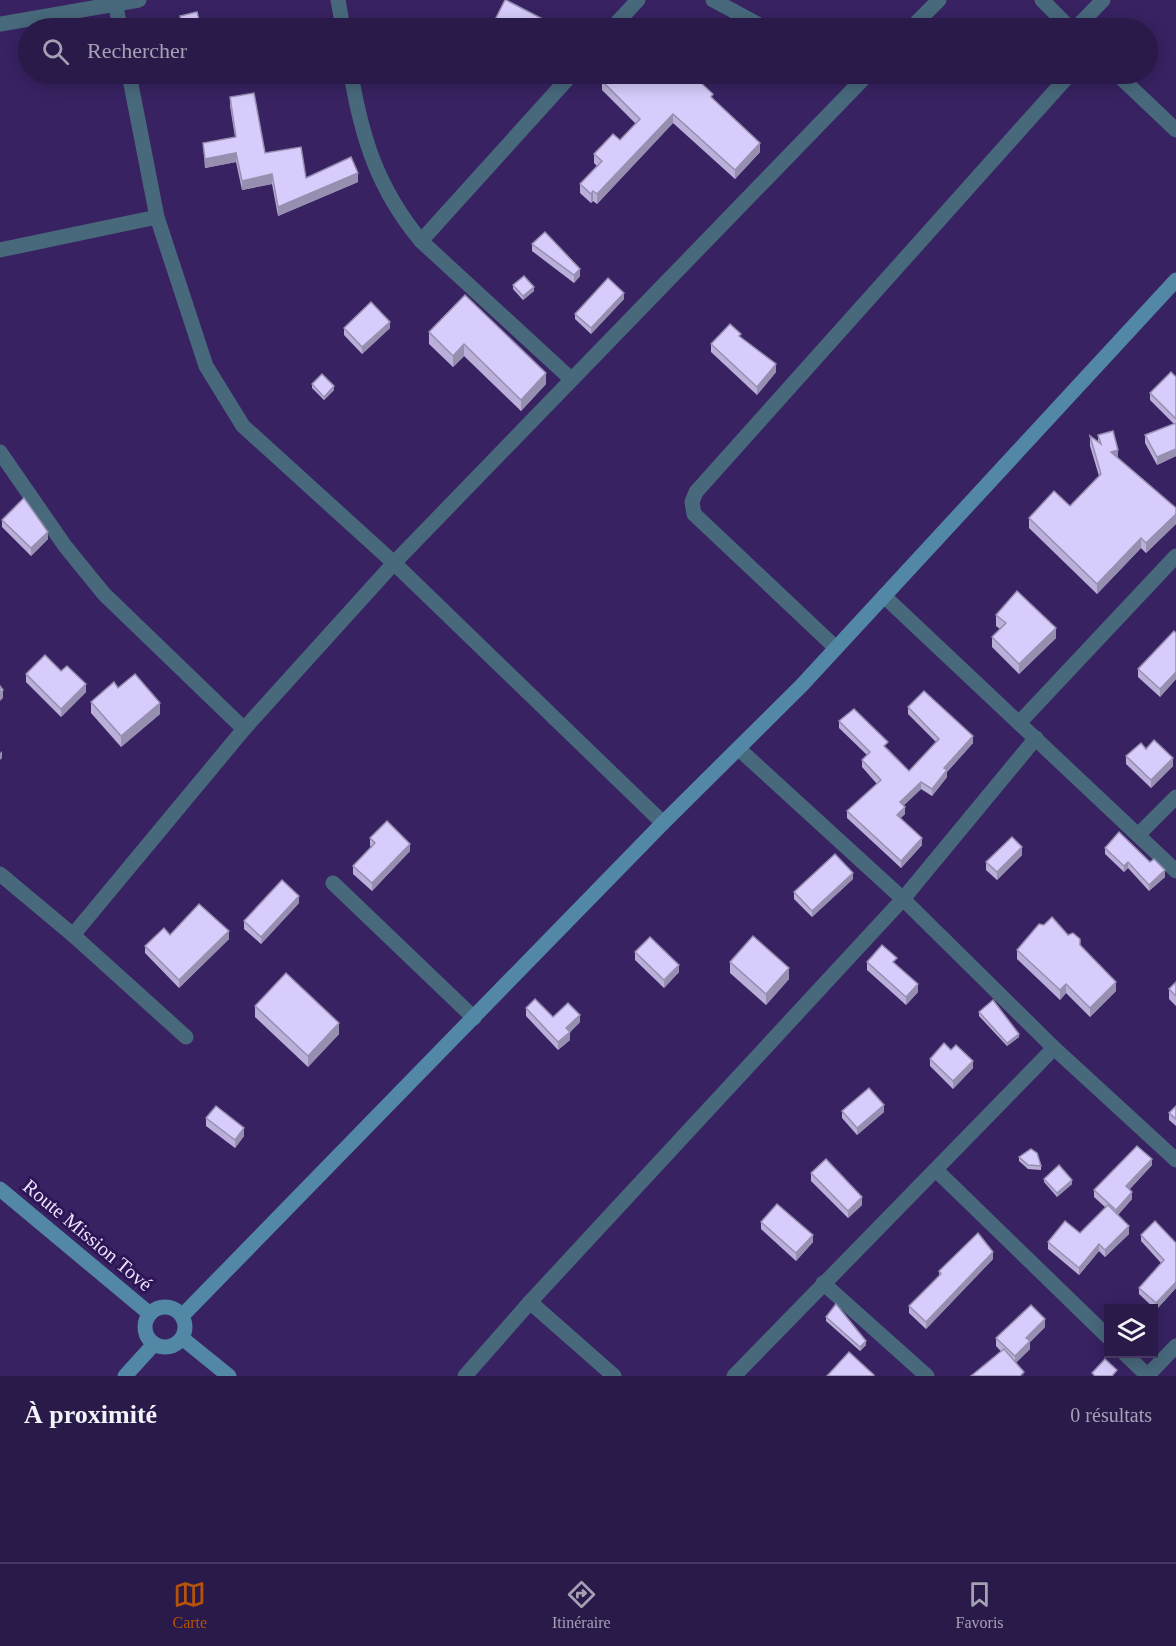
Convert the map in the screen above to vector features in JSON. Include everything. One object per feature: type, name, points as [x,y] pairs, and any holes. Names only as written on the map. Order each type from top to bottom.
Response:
[{"type":"street","points":[[31,18],[115,2],[139,0]]},
{"type":"street","points":[[338,0],[341,18]]},
{"type":"street","points":[[621,18],[638,0]]},
{"type":"street","points":[[713,0],[746,18]]},
{"type":"street","points":[[921,18],[939,0]]},
{"type":"street","points":[[1042,0],[1060,18]]},
{"type":"street","points":[[1085,18],[1102,0]]},
{"type":"street","points":[[115,2],[118,18]]},
{"type":"street","points":[[0,24],[18,21]]},
{"type":"street","points":[[131,84],[157,217],[206,366],[243,426],[393,563],[663,823]]},
{"type":"street","points":[[353,84],[367,147],[385,192],[421,241],[571,379]]},
{"type":"street","points":[[421,241],[563,84]]},
{"type":"street","points":[[73,935],[244,729],[393,563],[857,84]]},
{"type":"street","points":[[836,648],[704,525],[694,514],[692,502],[696,492],[1061,84]]},
{"type":"street","points":[[1128,84],[1176,130]]},
{"type":"street","points":[[0,250],[157,217]]},
{"type":"street","points":[[182,1316],[663,823],[740,750],[1176,280]]},
{"type":"street","points":[[0,452],[65,546],[104,594],[244,729]]},
{"type":"street","points":[[1019,723],[1176,556]]},
{"type":"street","points":[[884,596],[1176,871]]},
{"type":"street","points":[[465,1376],[530,1302],[903,899],[1036,738]]},
{"type":"street","points":[[740,750],[903,899],[1054,1048],[1176,1160]]},
{"type":"street","points":[[1138,835],[1176,797]]},
{"type":"street","points":[[0,873],[186,1037]]},
{"type":"street","points":[[333,883],[474,1018]]},
{"type":"street","points":[[734,1376],[1054,1048]]},
{"type":"street","points":[[936,1170],[1104,1333]]},
{"type":"street","name":"Route Mission Tové","points":[[0,1189],[150,1314]]},
{"type":"street","points":[[823,1283],[927,1376]]},
{"type":"street","points":[[530,1302],[614,1376]]},
{"type":"street","points":[[169,1307],[182,1316],[185,1331],[182,1338],[169,1347],[154,1344],[145,1332],[145,1324],[150,1314],[161,1308],[169,1307]]},
{"type":"street","points":[[182,1338],[229,1376]]},
{"type":"street","points":[[125,1376],[154,1344]]},
{"type":"street","points":[[1130,1358],[1148,1376],[1176,1346]]},
{"type":"building","points":[[506,0],[541,18],[496,18]]},
{"type":"building","points":[[197,12],[198,18],[180,18],[180,16]]},
{"type":"building","points":[[605,84],[702,84],[713,94],[711,97],[760,143],[735,170],[673,114],[597,194],[593,191],[591,194],[580,184],[602,161],[594,154],[613,134],[620,140],[640,119]]},
{"type":"building","points":[[254,93],[265,153],[301,147],[306,178],[351,157],[358,173],[278,207],[272,174],[242,181],[236,153],[205,159],[203,143],[236,137],[230,97]]},
{"type":"building","points":[[545,232],[580,269],[574,275],[532,244]]},
{"type":"building","points":[[524,276],[534,287],[523,296],[513,285]]},
{"type":"building","points":[[608,278],[624,293],[591,328],[575,314]]},
{"type":"building","points":[[465,295],[546,373],[521,400],[464,344],[453,356],[429,332]]},
{"type":"building","points":[[371,302],[390,322],[362,347],[344,328]]},
{"type":"building","points":[[730,324],[741,334],[739,336],[776,364],[757,387],[711,344]]},
{"type":"building","points":[[1171,372],[1176,377],[1176,419],[1150,393]]},
{"type":"building","points":[[322,374],[334,386],[324,397],[312,384]]},
{"type":"building","points":[[1176,423],[1176,449],[1157,457],[1145,435]]},
{"type":"building","points":[[1113,431],[1118,450],[1111,452],[1176,508],[1176,514],[1146,543],[1141,538],[1097,584],[1029,518],[1054,491],[1070,506],[1101,474],[1090,436],[1101,444],[1098,435]]},
{"type":"building","points":[[24,498],[48,532],[31,548],[2,520]]},
{"type":"building","points":[[1017,591],[1056,628],[1019,664],[992,637],[1006,623],[996,615]]},
{"type":"building","points":[[1174,631],[1176,633],[1176,672],[1160,689],[1138,669]]},
{"type":"building","points":[[45,655],[61,671],[67,666],[86,684],[61,709],[26,674]]},
{"type":"building","points":[[135,674],[160,703],[121,736],[91,702],[114,682],[118,688]]},
{"type":"building","points":[[924,691],[973,736],[944,768],[947,770],[932,789],[921,782],[900,802],[905,807],[897,815],[922,838],[901,861],[847,811],[881,780],[862,760],[870,752],[839,721],[854,709],[888,742],[884,746],[909,771],[939,739],[908,707]]},
{"type":"building","points":[[1154,740],[1173,758],[1151,780],[1126,756],[1141,743],[1146,749]]},
{"type":"building","points":[[387,821],[410,844],[372,883],[353,866],[375,843],[370,838]]},
{"type":"building","points":[[1119,832],[1150,862],[1154,859],[1165,870],[1149,885],[1128,862],[1124,866],[1105,848]]},
{"type":"building","points":[[1012,837],[1022,847],[997,872],[986,862]]},
{"type":"building","points":[[835,854],[853,873],[812,911],[794,892]]},
{"type":"building","points":[[282,880],[299,896],[261,937],[244,921]]},
{"type":"building","points":[[199,904],[229,931],[179,980],[145,946],[164,928],[170,935]]},
{"type":"building","points":[[1052,917],[1068,935],[1073,933],[1080,939],[1080,945],[1116,982],[1090,1008],[1066,984],[1060,990],[1017,950],[1039,924],[1044,925]]},
{"type":"building","points":[[753,936],[789,968],[766,994],[730,962]]},
{"type":"building","points":[[650,937],[679,965],[664,980],[635,952]]},
{"type":"building","points":[[882,945],[897,958],[893,962],[918,984],[906,997],[867,962]]},
{"type":"building","points":[[286,973],[339,1023],[308,1056],[255,1006]]},
{"type":"building","points":[[1176,982],[1176,996],[1169,989]]},
{"type":"building","points":[[535,999],[553,1017],[568,1003],[580,1015],[566,1028],[570,1032],[558,1042],[526,1008]]},
{"type":"building","points":[[993,1000],[1019,1034],[1007,1043],[979,1012]]},
{"type":"building","points":[[944,1043],[951,1050],[956,1045],[973,1061],[953,1081],[930,1059]]},
{"type":"building","points":[[869,1088],[884,1105],[857,1128],[842,1111]]},
{"type":"building","points":[[216,1106],[244,1128],[235,1140],[206,1118]]},
{"type":"building","points":[[1176,1106],[1176,1119],[1169,1113]]},
{"type":"building","points":[[1137,1146],[1152,1159],[1126,1186],[1132,1192],[1116,1210],[1094,1190]]},
{"type":"building","points":[[1031,1149],[1037,1153],[1041,1166],[1028,1165],[1019,1157]]},
{"type":"building","points":[[826,1159],[862,1197],[848,1211],[811,1173]]},
{"type":"building","points":[[1059,1165],[1072,1180],[1057,1193],[1044,1179]]},
{"type":"building","points":[[777,1204],[813,1235],[796,1253],[761,1222]]},
{"type":"building","points":[[1108,1205],[1129,1226],[1105,1250],[1099,1244],[1079,1268],[1048,1242],[1065,1221],[1080,1233]]},
{"type":"building","points":[[1155,1221],[1176,1243],[1176,1282],[1156,1303],[1139,1288],[1164,1260],[1141,1235]]},
{"type":"building","points":[[978,1233],[993,1252],[926,1322],[909,1306],[941,1274],[939,1271]]},
{"type":"building","points":[[836,1304],[866,1341],[860,1347],[826,1317]]},
{"type":"building","points":[[1031,1305],[1045,1319],[1026,1338],[1030,1341],[1015,1356],[996,1338]]},
{"type":"building","points":[[1004,1349],[1024,1372],[1020,1376],[971,1376]]},
{"type":"building","points":[[849,1352],[874,1375],[827,1376]]},
{"type":"building","points":[[1105,1359],[1117,1370],[1112,1376],[1095,1376],[1092,1373]]}]
